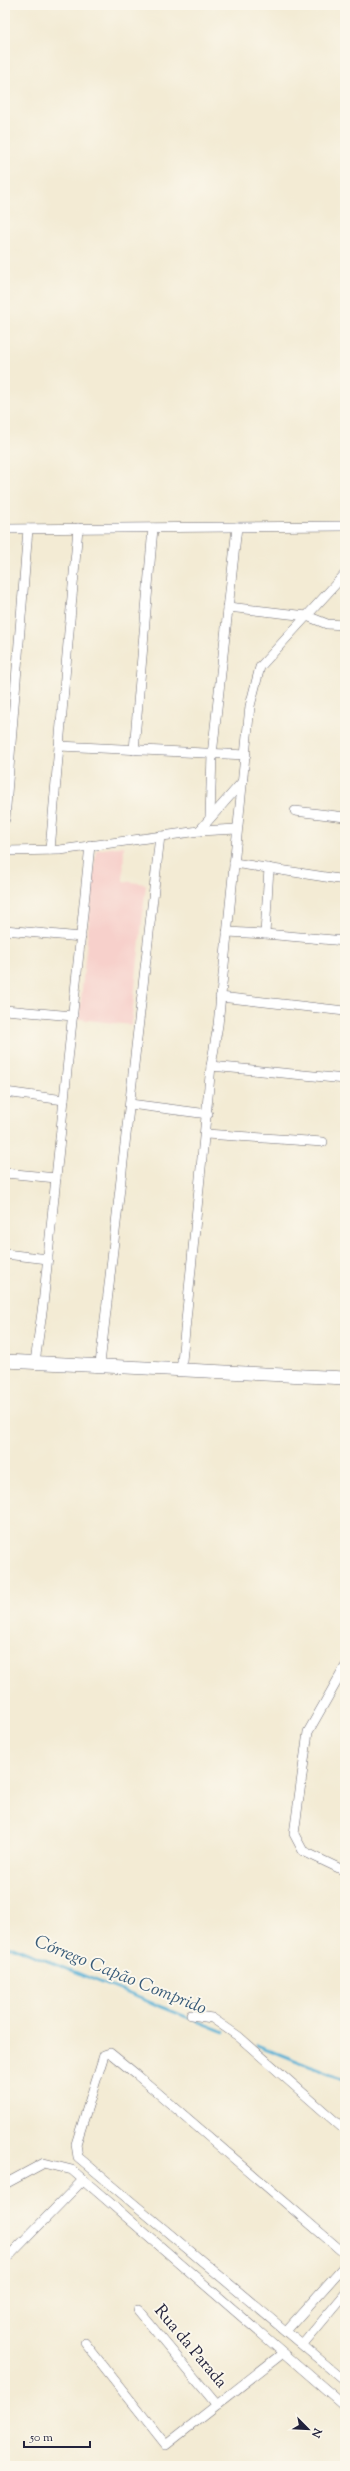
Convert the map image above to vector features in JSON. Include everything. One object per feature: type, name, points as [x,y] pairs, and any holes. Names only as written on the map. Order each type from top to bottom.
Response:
[{"type":"street","points":[[5,529],[345,526]]},
{"type":"street","points":[[210,817],[212,755],[237,527]]},
{"type":"street","points":[[50,850],[78,528]]},
{"type":"street","points":[[134,750],[153,528]]},
{"type":"street","points":[[5,819],[28,529]]},
{"type":"street","points":[[181,1371],[208,1114],[211,1066],[220,997],[250,706],[260,667],[345,574]]},
{"type":"street","points":[[228,607],[306,616],[327,624],[345,625]]},
{"type":"street","points":[[59,746],[212,755],[246,755]]},
{"type":"street","points":[[199,831],[243,781]]},
{"type":"street","points":[[295,811],[345,817]]},
{"type":"street","points":[[5,851],[50,850],[199,831],[237,829]]},
{"type":"street","points":[[100,1364],[160,836]]},
{"type":"street","points":[[35,1362],[48,1258],[90,845]]},
{"type":"street","points":[[234,862],[345,880]]},
{"type":"street","points":[[265,934],[269,868]]},
{"type":"street","points":[[5,930],[81,937]]},
{"type":"street","points":[[227,932],[345,941]]},
{"type":"street","points":[[220,997],[345,1011]]},
{"type":"street","points":[[5,1010],[73,1016]]},
{"type":"street","points":[[211,1066],[345,1078]]},
{"type":"street","points":[[5,1092],[64,1100]]},
{"type":"street","points":[[130,1104],[208,1114]]},
{"type":"street","points":[[206,1134],[323,1142]]},
{"type":"street","points":[[5,1173],[56,1178]]},
{"type":"street","points":[[5,1254],[48,1258]]},
{"type":"street","points":[[5,1361],[100,1364],[181,1371],[345,1378]]},
{"type":"street","points":[[345,1667],[308,1732],[294,1834],[303,1851],[345,1871]]},
{"type":"street","points":[[191,2015],[212,2018],[238,2036],[345,2130]]},
{"type":"street","points":[[345,2254],[110,2053],[104,2055],[76,2144],[78,2157],[303,2344],[345,2382]]},
{"type":"street","points":[[5,2184],[44,2163],[72,2170],[345,2406]]},
{"type":"street","points":[[5,2260],[83,2180]]},
{"type":"street","points":[[286,2331],[345,2265]]},
{"type":"street","points":[[303,2344],[345,2294]]},
{"type":"street","name":"Rua da Parada","points":[[138,2310],[217,2405]]},
{"type":"street","points":[[85,2343],[166,2445],[283,2353]]},
{"type":"shaded area","points":[[124,846],[123,881],[146,884],[131,1025],[79,1019],[96,850]]},
{"type":"waterway","name":"Córrego Capão Comprido","points":[[5,1947],[13,1947],[189,2018]]},
{"type":"waterway","name":"Córrego Capão Comprido","points":[[194,2020],[224,2032]]},
{"type":"waterway","name":"Córrego Capão Comprido","points":[[257,2045],[345,2080]]}]
